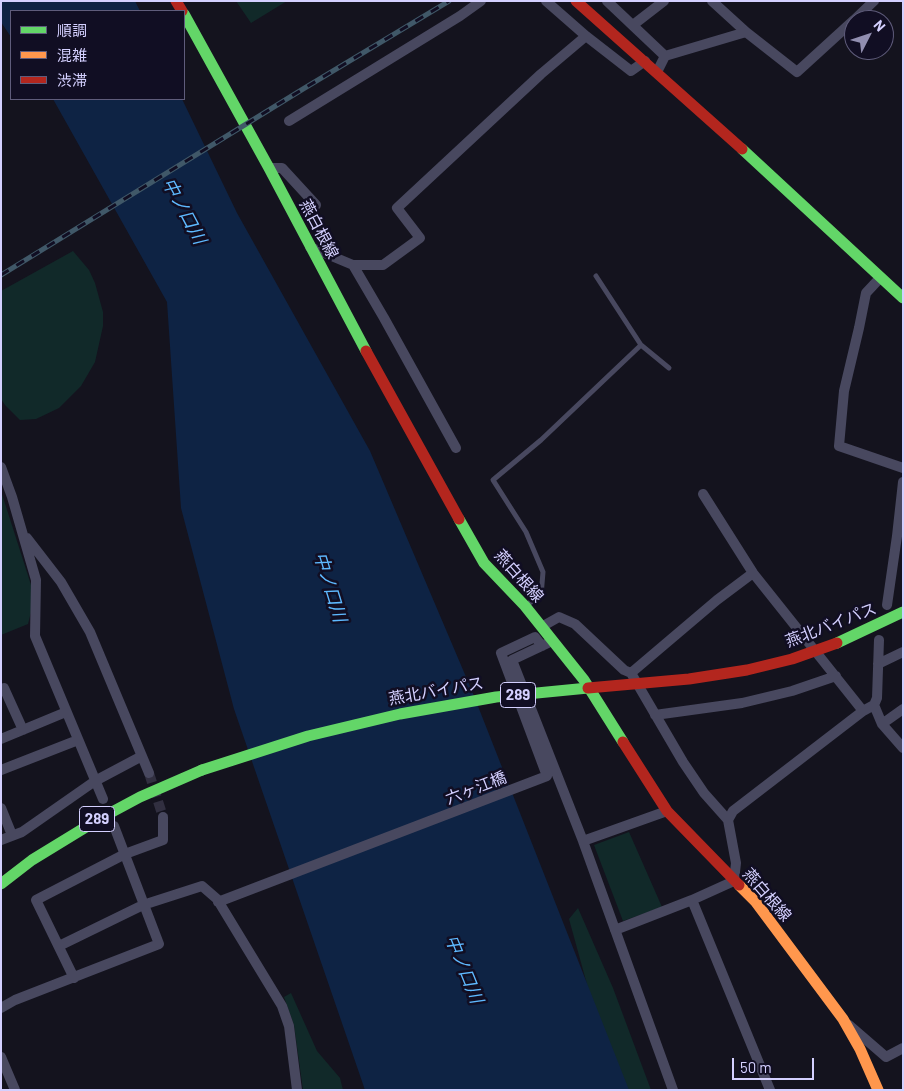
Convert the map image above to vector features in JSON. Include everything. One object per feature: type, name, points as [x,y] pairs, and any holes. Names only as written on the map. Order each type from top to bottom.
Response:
[{"type":"main road","points":[[576,1],[770,174],[903,298]]},
{"type":"main road","name":"燕白根線","points":[[185,17],[269,168],[421,452],[484,563],[543,626],[584,680],[667,811],[754,901],[843,1019],[860,1049],[874,1089]]},
{"type":"main road","name":"燕北バイパス","points":[[1,884],[32,860],[99,818],[140,797],[202,770],[308,736],[400,714],[496,697],[689,679],[747,670],[792,659],[837,643],[903,612]]},
{"type":"street","points":[[288,121],[452,21],[481,1]]},
{"type":"street","points":[[546,1],[586,36],[631,71],[645,61]]},
{"type":"street","points":[[633,25],[664,1]]},
{"type":"street","points":[[712,1],[746,32],[797,72],[844,29]]},
{"type":"street","points":[[865,10],[874,1]]},
{"type":"street","points":[[610,2],[665,56]]},
{"type":"street","points":[[656,72],[665,56],[746,32]]},
{"type":"street","points":[[310,247],[352,265],[384,265],[420,238],[397,208],[541,74],[586,36]]},
{"type":"street","points":[[269,168],[282,168],[316,205]]},
{"type":"street","points":[[352,265],[384,318],[456,448]]},
{"type":"street","points":[[880,278],[866,293],[844,391],[839,446],[903,468]]},
{"type":"street","points":[[1,467],[36,580],[35,636],[103,799]]},
{"type":"street","points":[[887,605],[903,482]]},
{"type":"street","points":[[704,494],[753,573],[864,711]]},
{"type":"street","points":[[23,533],[61,582],[90,632],[149,773]]},
{"type":"street","points":[[631,673],[716,600],[753,573]]},
{"type":"street","points":[[543,626],[559,617],[575,624],[624,670],[631,673],[682,762],[704,793],[728,820],[736,863],[734,881],[692,900],[615,930]]},
{"type":"street","name":"六ヶ江橋","points":[[218,902],[547,776],[501,653],[536,637],[542,646]]},
{"type":"street","points":[[553,640],[512,660],[582,841],[673,1090]]},
{"type":"street","points":[[728,820],[733,811],[874,705],[877,698],[879,640]]},
{"type":"street","points":[[878,664],[903,652]]},
{"type":"street","points":[[655,715],[742,703],[792,691],[836,676]]},
{"type":"street","points":[[4,688],[23,730]]},
{"type":"street","points":[[874,705],[882,724],[903,748]]},
{"type":"street","points":[[882,724],[903,709]]},
{"type":"street","points":[[1,739],[66,712]]},
{"type":"street","points":[[1,770],[78,740]]},
{"type":"street","points":[[1,840],[22,832],[96,780],[142,756]]},
{"type":"street","points":[[1,808],[12,835]]},
{"type":"street","points":[[582,841],[667,811]]},
{"type":"street","points":[[74,978],[36,900],[124,854],[163,840],[163,817]]},
{"type":"street","points":[[1,1008],[15,1000],[159,944],[114,826]]},
{"type":"street","points":[[58,946],[143,905],[202,886],[217,899],[282,1006],[289,1026],[297,1090]]},
{"type":"street","points":[[692,900],[770,1090]]},
{"type":"street","points":[[843,1019],[886,1057],[903,1048]]},
{"type":"street","points":[[1,1057],[15,1090]]},
{"type":"lane","points":[[596,276],[641,345],[669,368]]},
{"type":"lane","points":[[525,606],[540,596],[543,572],[526,532],[493,480],[541,440],[641,345]]},
{"type":"green space","points":[[236,1],[287,1],[251,23]]},
{"type":"green space","points":[[73,251],[89,270],[95,283],[103,312],[103,326],[95,362],[81,386],[59,408],[36,419],[20,420],[1,399],[1,291]]},
{"type":"green space","points":[[1,491],[32,588],[31,612],[28,624],[1,635]]},
{"type":"green space","points":[[629,832],[662,907],[623,921],[594,845]]},
{"type":"green space","points":[[578,908],[613,988],[651,1090],[623,1090],[596,1017],[569,919]]},
{"type":"green space","points":[[291,993],[317,1051],[340,1078],[343,1090],[303,1090],[294,1025],[284,997]]},
{"type":"water","points":[[1,1],[135,1],[140,10],[10,10],[10,36],[1,22]]},
{"type":"water","name":"中ノ口川","points":[[54,100],[182,100],[237,213],[370,451],[472,691],[629,1090],[365,1090],[234,709],[181,508],[167,302]]},
{"type":"tunnel","points":[[149,773],[163,817]]},
{"type":"railway","points":[[1,275],[449,1]]},
{"type":"traffic: fast","points":[[185,16],[269,168],[366,351]]},
{"type":"traffic: fast","points":[[742,149],[903,298]]},
{"type":"traffic: fast","points":[[459,519],[484,563],[525,606],[584,680],[623,742]]},
{"type":"traffic: fast","points":[[837,643],[903,612]]},
{"type":"traffic: fast","points":[[202,770],[308,736],[400,714],[496,697],[588,688]]},
{"type":"traffic: fast","points":[[1,884],[32,860],[99,819],[140,797],[202,770]]},
{"type":"traffic: slow","points":[[739,885],[755,901],[843,1019],[860,1049],[878,1090]]},
{"type":"traffic: jam","points":[[176,1],[181,10]]},
{"type":"traffic: jam","points":[[576,1],[742,149]]},
{"type":"traffic: jam","points":[[366,351],[459,519]]},
{"type":"traffic: jam","points":[[588,688],[689,679],[747,670],[792,659],[837,643]]},
{"type":"traffic: jam","points":[[623,742],[667,811],[739,885]]}]
